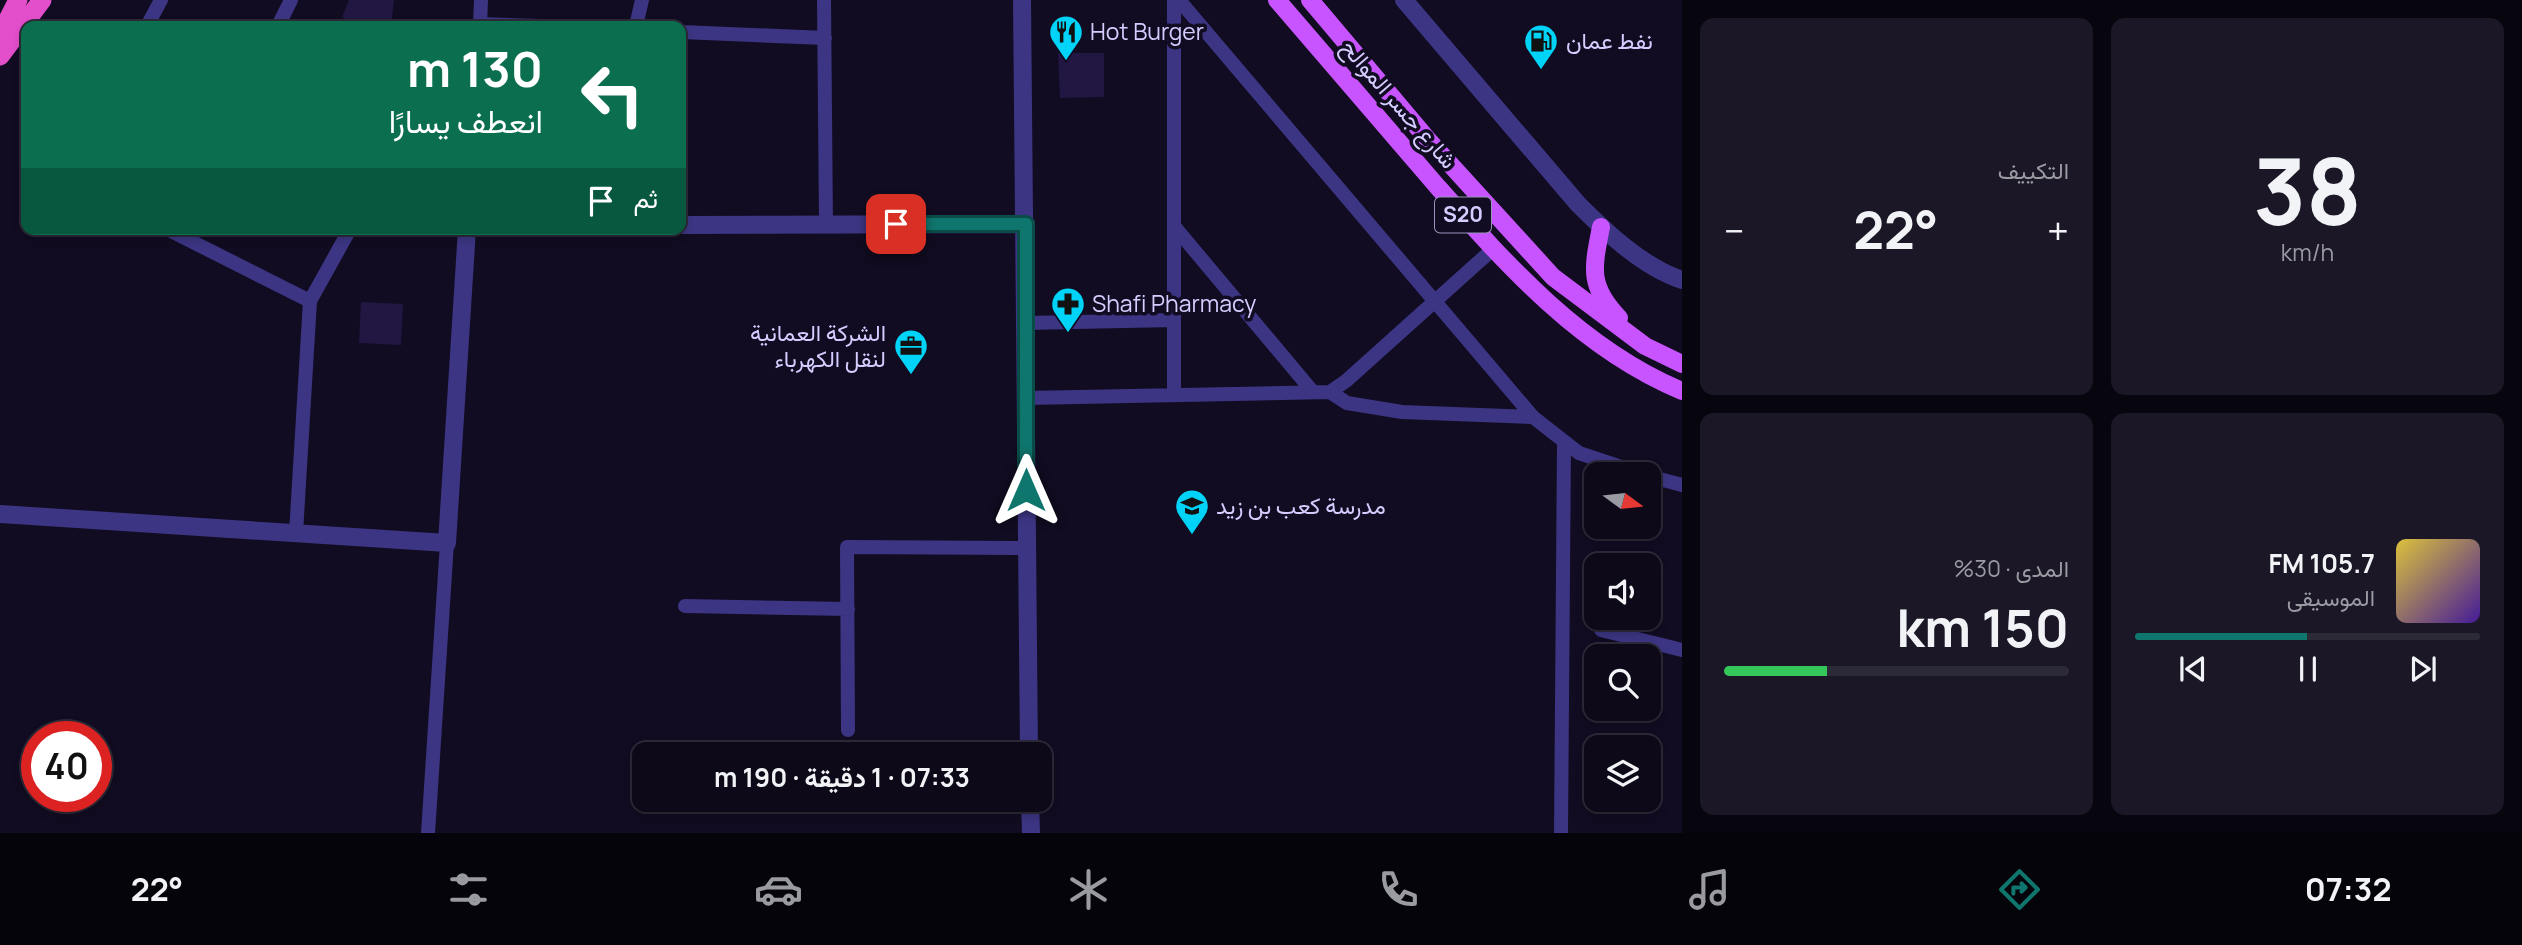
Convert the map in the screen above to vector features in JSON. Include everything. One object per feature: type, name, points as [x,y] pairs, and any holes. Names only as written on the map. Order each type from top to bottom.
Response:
[{"type":"highway","points":[[0,35],[18,0]]},
{"type":"highway","points":[[26,21],[42,0]]},
{"type":"highway","points":[[0,56],[21,28]]},
{"type":"main road","name":"شارع جسر الموالح","points":[[1277,0],[1493,249],[1538,295],[1585,334],[1633,366],[1682,391]]},
{"type":"main road","name":"شارع جسر الموالح","points":[[1310,0],[1429,141],[1553,277],[1645,346],[1682,364]]},
{"type":"main road","points":[[1601,227],[1594,265],[1595,287],[1604,303],[1645,346]]},
{"type":"street","points":[[150,21],[161,0]]},
{"type":"street","points":[[280,21],[291,0]]},
{"type":"street","points":[[480,21],[481,0]]},
{"type":"street","points":[[637,21],[642,0]]},
{"type":"street","points":[[824,0],[826,224]]},
{"type":"street","points":[[1022,0],[1029,742]]},
{"type":"street","points":[[1174,395],[1177,0]]},
{"type":"street","points":[[1177,0],[1533,418],[1564,443],[1600,462]]},
{"type":"street","points":[[1404,0],[1601,227],[1660,270],[1682,280]]},
{"type":"street","points":[[686,32],[825,38]]},
{"type":"street","points":[[686,225],[1026,224]]},
{"type":"street","points":[[1174,226],[1313,392]]},
{"type":"street","points":[[182,235],[310,301]]},
{"type":"street","points":[[296,533],[310,301],[347,235]]},
{"type":"street","points":[[428,833],[467,235]]},
{"type":"street","points":[[1330,392],[1346,381],[1493,249]]},
{"type":"street","points":[[1026,323],[1174,320]]},
{"type":"street","points":[[1026,398],[1330,392],[1347,403],[1402,412],[1533,418]]},
{"type":"street","points":[[1561,833],[1564,443]]},
{"type":"street","points":[[1661,479],[1682,485]]},
{"type":"street","points":[[0,514],[447,543]]},
{"type":"street","points":[[848,730],[847,547],[1026,548]]},
{"type":"street","points":[[685,606],[848,609]]},
{"type":"street","points":[[1601,630],[1682,650]]},
{"type":"street","points":[[1030,812],[1031,833]]},
{"type":"building","points":[[349,0],[394,0],[392,21],[350,21],[342,17]]},
{"type":"building","points":[[1058,53],[1104,53],[1104,97],[1060,98]]},
{"type":"building","points":[[361,302],[403,304],[401,345],[359,343]]},
{"type":"place","name":"Hot Burger","points":[[1066,62]]},
{"type":"place","name":"نفط عمان","points":[[1541,71]]},
{"type":"place","name":"Shafi Pharmacy","points":[[1068,334]]},
{"type":"place","name":"الشرکة العمانیة لنقل الکهرباء","points":[[911,376]]},
{"type":"place","name":"مدرسة كعب بن زيد","points":[[1192,536]]},
{"type":"route","points":[[896,224],[1026,224],[1026,490]]}]
